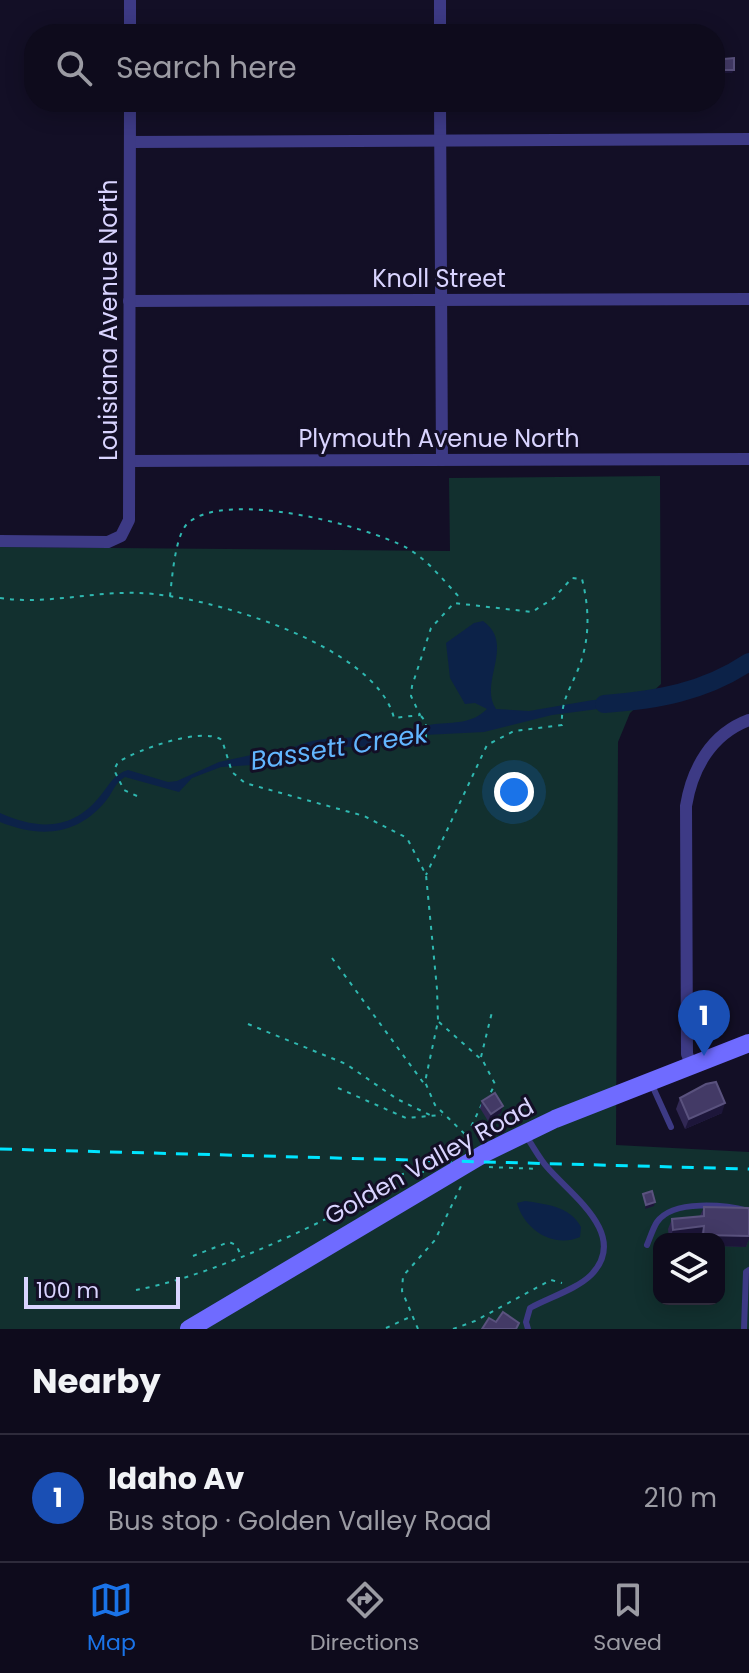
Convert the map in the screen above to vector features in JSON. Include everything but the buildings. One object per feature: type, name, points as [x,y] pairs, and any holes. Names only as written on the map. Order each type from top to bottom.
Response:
[{"type":"street","points":[[130,0],[130,24]]},
{"type":"street","points":[[440,0],[440,24]]},
{"type":"street","name":"Louisiana Avenue North","points":[[0,541],[108,542],[121,536],[129,520],[130,112]]},
{"type":"street","points":[[440,112],[442,460]]},
{"type":"street","points":[[130,142],[749,139]]},
{"type":"street","name":"Knoll Street","points":[[129,301],[749,299]]},
{"type":"street","name":"Plymouth Avenue North","points":[[130,461],[749,459]]},
{"type":"street","points":[[691,1064],[687,1054],[686,806],[690,778],[712,746],[749,720]]},
{"type":"street","name":"Golden Valley Road","points":[[189,1329],[432,1183],[524,1133],[749,1043]]},
{"type":"lane","points":[[650,1081],[671,1127]]},
{"type":"lane","points":[[524,1133],[550,1170],[592,1213],[603,1243],[600,1263],[591,1275],[530,1308],[528,1329]]},
{"type":"lane","points":[[647,1245],[658,1220],[672,1211],[706,1206],[749,1211]]},
{"type":"lane","points":[[744,1329],[746,1272],[749,1270]]},
{"type":"path","points":[[170,597],[183,528],[198,516],[251,509],[311,516],[381,536],[409,549],[462,601],[506,611],[532,612],[554,598],[572,578],[582,579],[587,639],[577,673],[561,703],[562,725],[514,731],[499,736],[487,745],[426,875]]},
{"type":"path","points":[[0,598],[34,601],[139,593],[213,602],[316,641],[384,692],[394,718],[420,715]]},
{"type":"path","points":[[427,741],[426,722],[411,696],[426,639],[443,612],[462,601]]},
{"type":"path","points":[[137,796],[128,794],[115,773],[115,767],[124,758],[195,734],[216,735],[227,747],[232,772],[245,783],[364,816],[395,829],[407,838],[426,875],[438,1021],[425,1070],[426,1086]]},
{"type":"path","points":[[332,958],[426,1086],[443,1115],[476,1144]]},
{"type":"path","points":[[481,1058],[492,1012]]},
{"type":"path","points":[[438,1021],[481,1058],[491,1074],[494,1091],[477,1110],[466,1136]]},
{"type":"path","points":[[248,1024],[346,1064],[397,1099],[432,1116]]},
{"type":"path","points":[[338,1088],[406,1118],[443,1115]]},
{"type":"path","points":[[482,1167],[550,1170]]},
{"type":"path","points":[[136,1290],[166,1284],[329,1218],[371,1187],[396,1175],[424,1172],[432,1183]]},
{"type":"path","points":[[418,1329],[402,1291],[403,1276],[435,1240],[465,1179]]},
{"type":"path","points":[[193,1256],[229,1242],[236,1245],[240,1255]]},
{"type":"path","points":[[453,1329],[471,1323],[551,1280],[559,1280],[565,1289]]},
{"type":"path","points":[[386,1328],[413,1317]]},
{"type":"path","points":[[471,1323],[474,1329]]},
{"type":"green space","points":[[660,476],[661,684],[630,713],[618,742],[616,1145],[749,1152],[749,1329],[0,1329],[0,547],[450,551],[449,478]]},
{"type":"water","points":[[483,621],[492,630],[496,641],[491,688],[496,709],[529,711],[593,700],[626,699],[625,711],[598,709],[552,715],[484,732],[424,735],[394,745],[306,751],[283,763],[221,767],[192,778],[179,792],[125,777],[94,813],[70,827],[43,832],[0,822],[0,813],[41,824],[67,821],[90,807],[115,777],[128,770],[168,782],[177,781],[219,762],[256,754],[281,755],[307,742],[394,736],[429,725],[475,717],[487,709],[475,703],[465,704],[450,678],[446,643],[474,623]]},
{"type":"water","points":[[525,1201],[564,1210],[581,1227],[580,1237],[560,1240],[541,1234],[521,1212],[517,1203]]},
{"type":"waterway","name":"Bassett Creek","points":[[604,704],[680,693],[715,681],[749,662]]},
{"type":"railway","points":[[0,1149],[749,1169]]},
{"type":"place","name":"Idaho Av","points":[[704,1056]]}]
